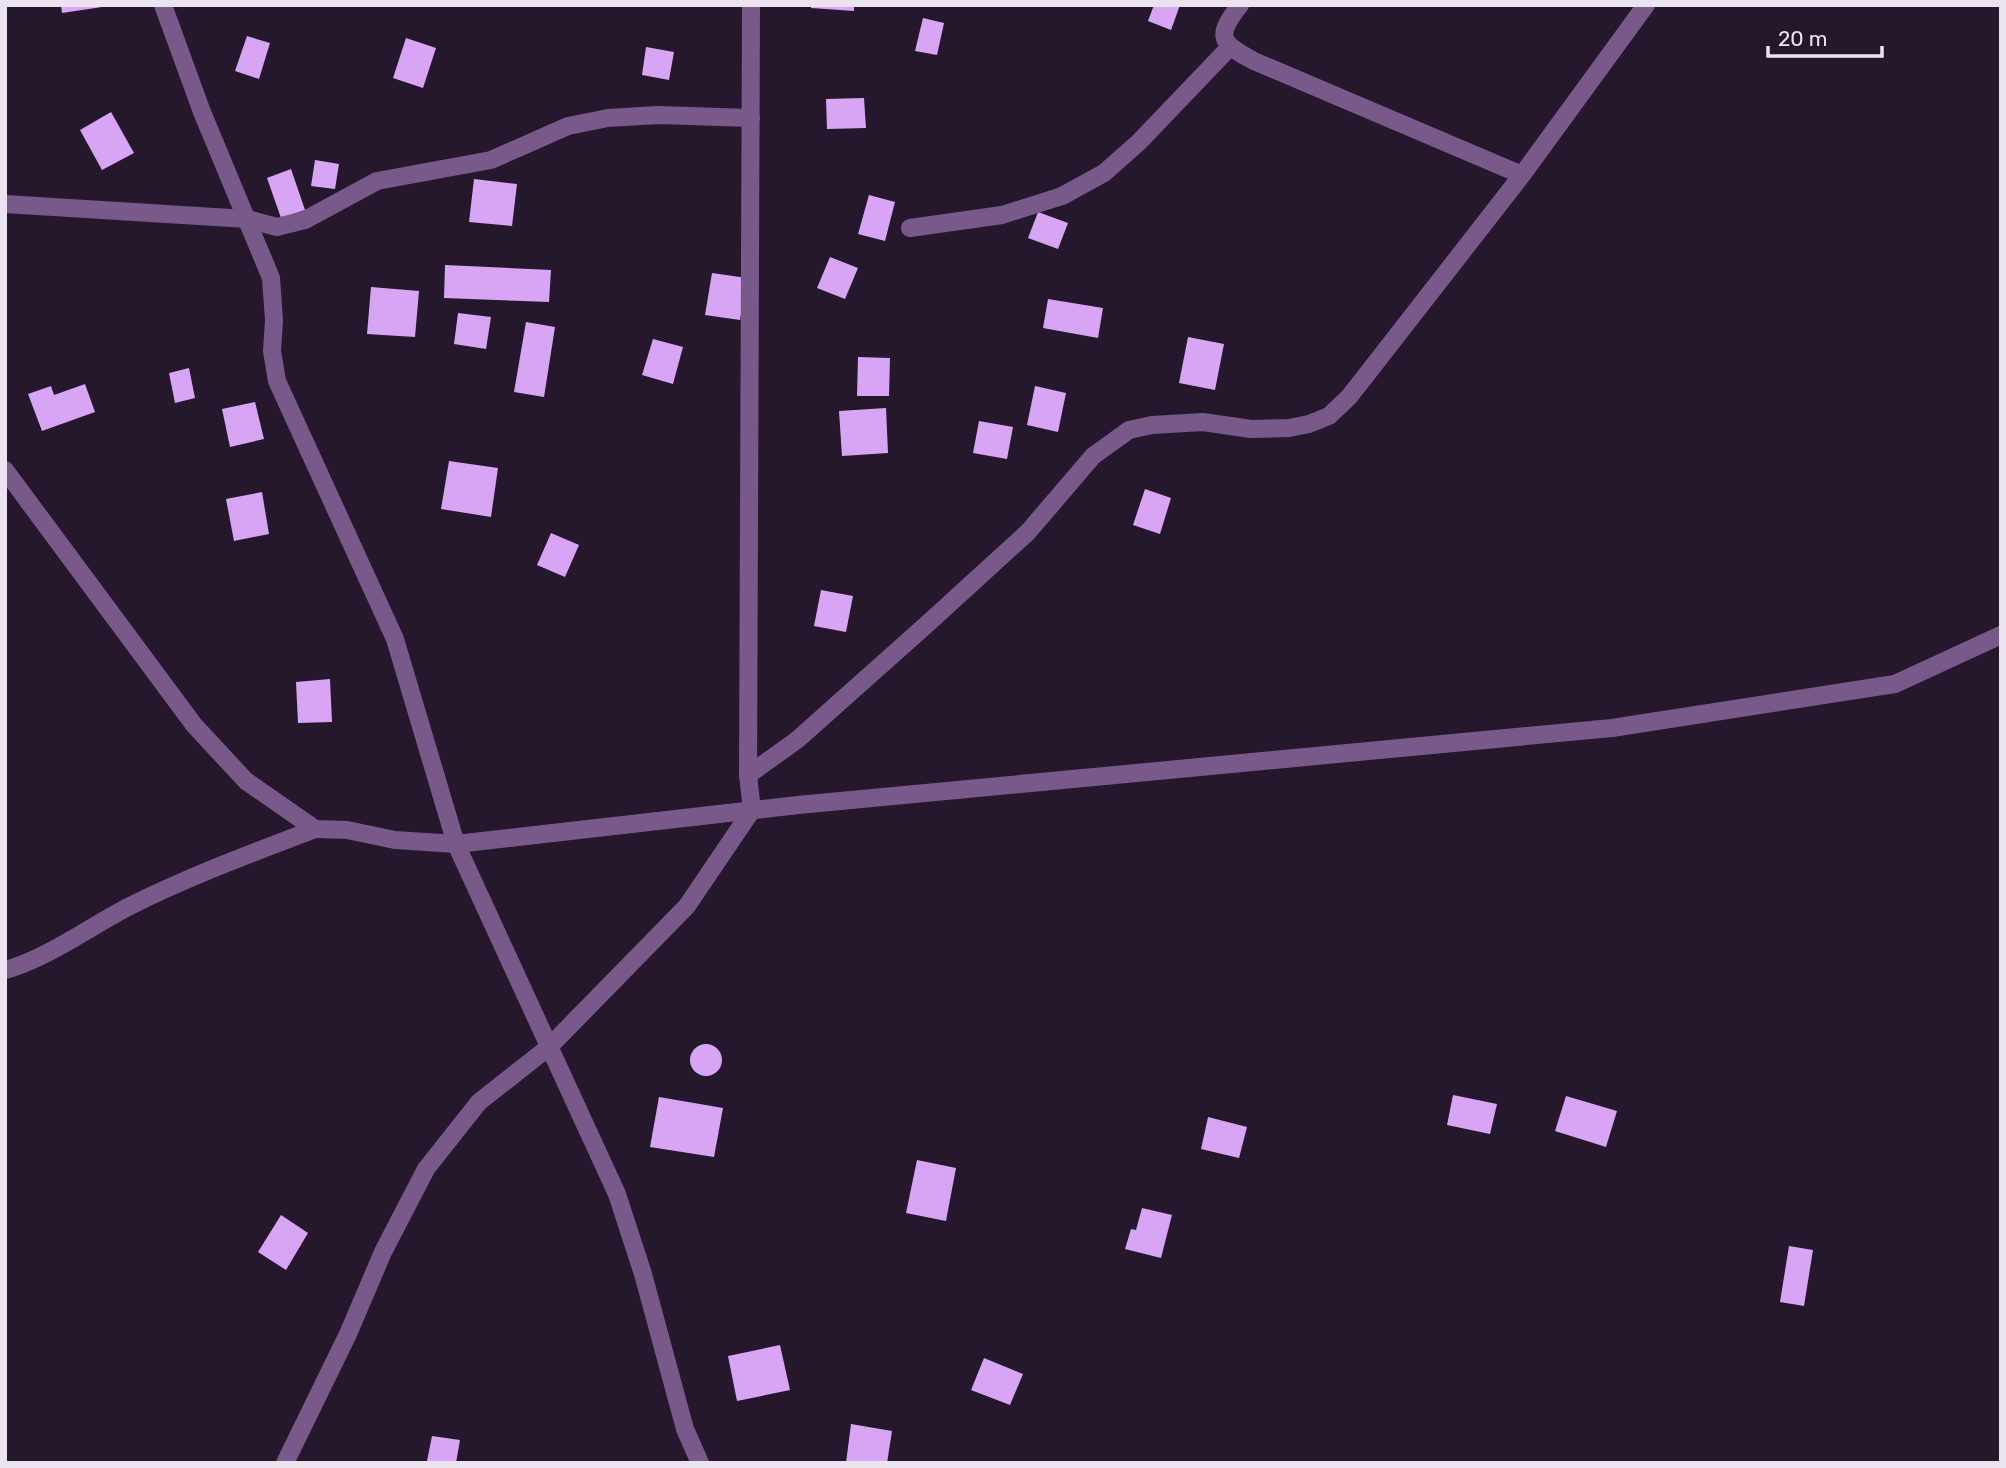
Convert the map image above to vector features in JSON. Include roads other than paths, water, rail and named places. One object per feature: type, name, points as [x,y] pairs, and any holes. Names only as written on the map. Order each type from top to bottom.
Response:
[{"type":"street","points":[[163,5],[202,112],[271,278],[274,320],[272,351],[277,381],[395,639],[456,844],[617,1194],[643,1274],[685,1429],[700,1463]]},
{"type":"street","points":[[285,1463],[348,1334],[383,1252],[426,1169],[479,1102],[549,1048],[687,906],[752,810],[748,775],[751,5]]},
{"type":"street","points":[[1240,5],[1226,26],[1224,37],[1229,48],[1522,175]]},
{"type":"street","points":[[748,775],[797,740],[936,617],[1028,532],[1093,456],[1129,430],[1152,425],[1203,422],[1251,429],[1289,428],[1329,416],[1355,389],[1522,175],[1646,5]]},
{"type":"street","points":[[910,228],[1002,215],[1062,196],[1104,173],[1139,142],[1229,48]]},
{"type":"street","points":[[5,204],[247,219],[277,227],[305,220],[377,181],[491,160],[568,126],[608,118],[658,115],[751,118]]},
{"type":"street","points":[[5,470],[194,725],[246,781],[315,829]]},
{"type":"street","points":[[5,970],[22,965],[178,883],[315,829],[347,830],[395,840],[456,844],[752,810],[1612,728],[1895,684],[2001,635]]}]
